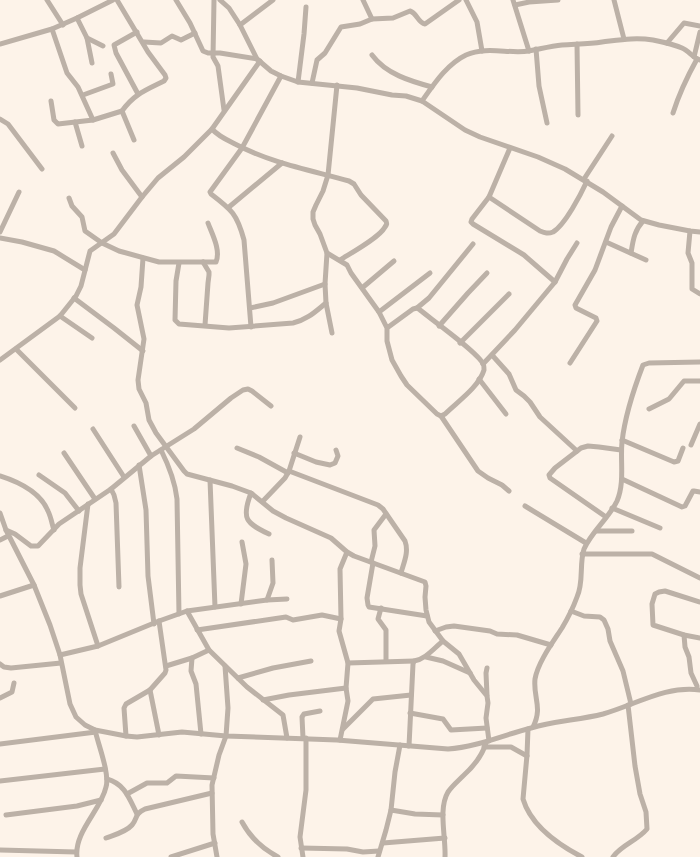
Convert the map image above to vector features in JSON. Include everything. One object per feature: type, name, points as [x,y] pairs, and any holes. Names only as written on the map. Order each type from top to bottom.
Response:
[{"type":"street","points":[[47,0],[63,25]]},
{"type":"street","points":[[0,44],[52,30],[113,0]]},
{"type":"street","points":[[51,101],[55,122],[58,124],[93,120],[122,111],[129,101],[138,94],[164,81],[166,78],[148,52],[144,42],[117,0]]},
{"type":"street","points":[[176,0],[195,33],[201,49],[208,53],[227,54],[259,60],[281,76],[298,82],[337,85],[406,96],[422,101],[465,130],[480,137],[553,163],[586,180],[643,221],[700,232]]},
{"type":"street","points":[[214,0],[214,59],[218,66],[224,110]]},
{"type":"street","points":[[220,0],[229,8],[259,60]]},
{"type":"street","points":[[240,25],[273,0]]},
{"type":"street","points":[[363,0],[372,19]]},
{"type":"street","points":[[312,83],[317,60],[325,53],[341,27],[360,24],[372,19],[393,18],[412,11],[421,22],[425,24],[459,0]]},
{"type":"street","points":[[466,0],[477,22],[482,51]]},
{"type":"street","points":[[529,51],[514,2],[558,0]]},
{"type":"street","points":[[614,0],[624,39]]},
{"type":"street","points":[[298,82],[306,7]]},
{"type":"street","points":[[77,18],[87,38],[92,64]]},
{"type":"street","points":[[667,43],[684,22],[700,26]]},
{"type":"street","points":[[52,30],[67,73],[78,87],[93,120]]},
{"type":"street","points":[[137,32],[114,44],[116,53],[138,94]]},
{"type":"street","points":[[673,113],[677,99],[697,59],[700,32]]},
{"type":"street","points":[[144,42],[161,43],[172,36],[181,40],[195,33]]},
{"type":"street","points":[[87,38],[102,46]]},
{"type":"street","points":[[422,101],[443,73],[458,60],[469,54],[482,51],[529,51],[562,45],[601,43],[624,39],[641,39],[667,43],[682,48],[697,59]]},
{"type":"street","points":[[576,44],[578,115]]},
{"type":"street","points":[[536,49],[539,86],[547,123]]},
{"type":"street","points":[[372,55],[384,68],[404,78],[432,87]]},
{"type":"street","points":[[0,360],[60,316],[81,286],[90,252],[114,234],[158,178],[184,157],[212,129],[259,60]]},
{"type":"street","points":[[82,95],[113,84],[111,74]]},
{"type":"street","points":[[251,327],[244,240],[236,218],[229,207],[211,194],[211,190],[242,148],[281,76]]},
{"type":"street","points":[[332,333],[326,303],[325,284],[327,253],[313,219],[316,205],[324,191],[328,175],[337,85]]},
{"type":"street","points":[[122,111],[134,140]]},
{"type":"street","points":[[0,120],[8,124],[42,169]]},
{"type":"street","points":[[75,122],[82,146]]},
{"type":"street","points":[[212,129],[222,137],[242,148],[282,163],[349,181],[354,184],[387,224],[385,228],[377,235],[340,260]]},
{"type":"street","points":[[489,197],[540,232],[547,234],[553,232],[577,202],[586,180],[612,136]]},
{"type":"street","points":[[510,148],[489,197],[472,219],[473,224],[524,255],[555,282]]},
{"type":"street","points":[[113,153],[122,170],[142,197]]},
{"type":"street","points":[[229,207],[282,163]]},
{"type":"street","points":[[0,232],[19,192]]},
{"type":"street","points":[[70,198],[72,206],[82,217],[84,230],[102,243],[119,251],[160,262],[214,263],[217,261],[217,250],[208,223]]},
{"type":"street","points":[[570,363],[597,323],[596,318],[576,308],[575,305],[595,270],[615,218],[622,206]]},
{"type":"street","points":[[631,253],[637,227],[643,221]]},
{"type":"street","points":[[690,231],[688,253],[692,268],[691,285],[692,289],[700,294]]},
{"type":"street","points":[[0,238],[22,242],[54,251],[86,270]]},
{"type":"street","points":[[606,242],[646,260]]},
{"type":"street","points":[[441,416],[445,414],[476,384],[484,370],[484,364],[555,282],[577,243]]},
{"type":"street","points":[[386,328],[413,309],[417,308],[429,298],[473,244]]},
{"type":"street","points":[[327,253],[347,265],[379,312],[386,328],[389,351],[392,360],[401,376],[422,401],[441,416],[478,471],[502,485],[509,491]]},
{"type":"street","points":[[144,258],[141,287],[137,305],[144,340],[138,380],[139,389],[146,403],[149,420],[164,448],[175,484],[177,498],[178,614]]},
{"type":"street","points":[[362,288],[394,261]]},
{"type":"street","points":[[203,262],[209,272],[205,325]]},
{"type":"street","points":[[179,263],[175,292],[175,320],[178,324],[230,328],[294,323],[302,321],[326,303]]},
{"type":"street","points":[[379,312],[430,273]]},
{"type":"street","points":[[439,326],[487,273]]},
{"type":"street","points":[[250,308],[273,303],[325,284]]},
{"type":"street","points":[[460,343],[509,294]]},
{"type":"street","points":[[74,298],[143,351]]},
{"type":"street","points":[[417,308],[472,351],[484,364]]},
{"type":"street","points":[[60,316],[92,338]]},
{"type":"street","points":[[16,349],[74,408]]},
{"type":"street","points":[[492,355],[510,374],[516,390],[530,402],[540,417],[577,451]]},
{"type":"street","points":[[582,857],[563,846],[548,834],[532,817],[523,799],[530,728],[538,713],[535,679],[538,670],[571,611],[580,591],[582,554],[586,543],[597,531],[617,500],[622,479],[622,440],[631,397],[643,365],[649,363],[700,362]]},
{"type":"street","points":[[479,378],[506,414]]},
{"type":"street","points":[[649,409],[669,399],[684,381],[700,381]]},
{"type":"street","points":[[6,530],[35,547],[43,542],[59,524],[110,489],[151,456],[194,429],[231,398],[243,390],[248,389],[252,391],[271,406]]},
{"type":"street","points":[[691,445],[700,424]]},
{"type":"street","points":[[134,426],[151,456]]},
{"type":"street","points":[[94,429],[124,478]]},
{"type":"street","points":[[263,501],[282,483],[288,472],[300,437]]},
{"type":"street","points":[[622,440],[674,462],[678,461],[683,448]]},
{"type":"street","points":[[606,517],[549,477],[549,474],[581,448],[588,446],[599,446],[621,450]]},
{"type":"street","points":[[164,448],[187,474],[232,486],[251,493],[263,501],[273,511],[286,518],[326,534],[354,556],[401,572],[426,584],[426,616],[429,622],[444,641],[459,654],[470,673],[487,696]]},
{"type":"street","points":[[237,448],[259,457],[288,472],[378,505],[384,509],[407,546],[407,552],[401,572]]},
{"type":"street","points":[[294,452],[316,462],[330,465],[335,463],[338,456],[336,450]]},
{"type":"street","points":[[64,453],[95,499]]},
{"type":"street","points":[[126,736],[124,708],[126,704],[150,690],[165,673],[166,666],[148,576],[146,510],[139,465]]},
{"type":"street","points":[[39,475],[65,493],[79,511]]},
{"type":"street","points":[[0,476],[12,480],[34,493],[48,511],[54,530]]},
{"type":"street","points":[[622,479],[679,507],[684,506],[694,491],[700,492]]},
{"type":"street","points":[[210,480],[215,606]]},
{"type":"street","points":[[110,489],[114,495],[116,503],[119,586]]},
{"type":"street","points":[[251,493],[246,505],[247,520],[253,526],[270,534]]},
{"type":"street","points":[[88,504],[80,568],[80,585],[81,594],[98,646]]},
{"type":"street","points":[[525,506],[586,543]]},
{"type":"street","points":[[612,508],[660,528]]},
{"type":"street","points":[[0,513],[1,520],[8,536],[34,585],[50,626],[60,655],[70,704],[76,717],[85,725],[96,731],[106,779],[106,787],[101,800],[84,831],[77,854],[63,852],[0,850]]},
{"type":"street","points":[[386,514],[374,530],[375,546],[367,603],[369,606],[426,616]]},
{"type":"street","points":[[597,531],[632,531]]},
{"type":"street","points":[[0,540],[8,536]]},
{"type":"street","points":[[241,604],[246,564],[242,542]]},
{"type":"street","points":[[340,740],[348,701],[346,688],[348,663],[340,636],[340,569],[347,552]]},
{"type":"street","points":[[582,554],[652,554],[700,578]]},
{"type":"street","points":[[267,600],[273,582],[272,560]]},
{"type":"street","points":[[0,596],[34,585]]},
{"type":"street","points":[[700,602],[665,591],[656,594],[652,604],[653,624],[684,635],[700,638]]},
{"type":"street","points":[[60,655],[98,646],[178,614],[215,606],[267,600],[287,600]]},
{"type":"street","points":[[381,608],[378,618],[386,630],[386,661]]},
{"type":"street","points":[[571,611],[584,616],[600,617],[604,620],[608,629],[610,641],[623,671],[630,705],[634,766],[640,794],[646,812],[647,830],[613,857]]},
{"type":"street","points":[[187,612],[196,630],[209,650],[238,678],[282,715],[286,738]]},
{"type":"street","points":[[196,630],[286,617],[293,620],[322,615],[340,619]]},
{"type":"street","points":[[435,631],[454,626],[490,631],[497,634],[517,635],[551,645]]},
{"type":"street","points":[[0,744],[96,731],[142,737],[177,732],[226,736],[305,738],[409,746],[459,748],[486,744],[530,728],[602,714],[649,697],[697,687],[691,673],[684,635]]},
{"type":"street","points":[[348,663],[414,661],[426,657],[433,649],[444,641]]},
{"type":"street","points":[[166,666],[192,658],[209,650]]},
{"type":"street","points":[[426,657],[443,661],[470,673]]},
{"type":"street","points":[[192,658],[191,671],[196,684],[201,734]]},
{"type":"street","points":[[238,678],[279,667],[311,661]]},
{"type":"street","points":[[409,746],[412,664],[414,661]]},
{"type":"street","points":[[0,664],[4,667],[11,668],[61,663]]},
{"type":"street","points":[[217,857],[212,793],[219,755],[226,736],[228,708],[225,666]]},
{"type":"street","points":[[445,857],[443,815],[445,799],[448,792],[472,768],[486,744],[486,718],[488,703],[487,668]]},
{"type":"street","points":[[0,698],[12,692],[14,683]]},
{"type":"street","points":[[263,700],[289,695],[346,688]]},
{"type":"street","points":[[150,690],[160,735]]},
{"type":"street","points":[[343,730],[373,699],[411,695]]},
{"type":"street","points":[[303,857],[300,837],[306,790],[305,738],[302,717],[304,714],[320,711]]},
{"type":"street","points":[[410,713],[442,719],[451,730],[487,728]]},
{"type":"street","points":[[486,744],[511,747],[527,756]]},
{"type":"street","points":[[378,857],[383,843],[390,810],[400,745]]},
{"type":"street","points":[[0,781],[105,769]]},
{"type":"street","points":[[127,794],[147,783],[167,783],[176,776],[214,778]]},
{"type":"street","points":[[106,779],[120,784],[137,814]]},
{"type":"street","points":[[106,838],[129,828],[134,822],[137,814],[145,809],[212,793]]},
{"type":"street","points":[[6,815],[77,806],[101,800]]},
{"type":"street","points":[[390,810],[415,814],[443,815]]},
{"type":"street","points":[[242,822],[256,841],[278,857]]},
{"type":"street","points":[[383,843],[445,838]]},
{"type":"street","points":[[171,857],[185,855],[215,843]]},
{"type":"street","points":[[301,848],[347,849],[363,852],[379,851]]},
{"type":"street","points":[[55,857],[63,852]]}]
